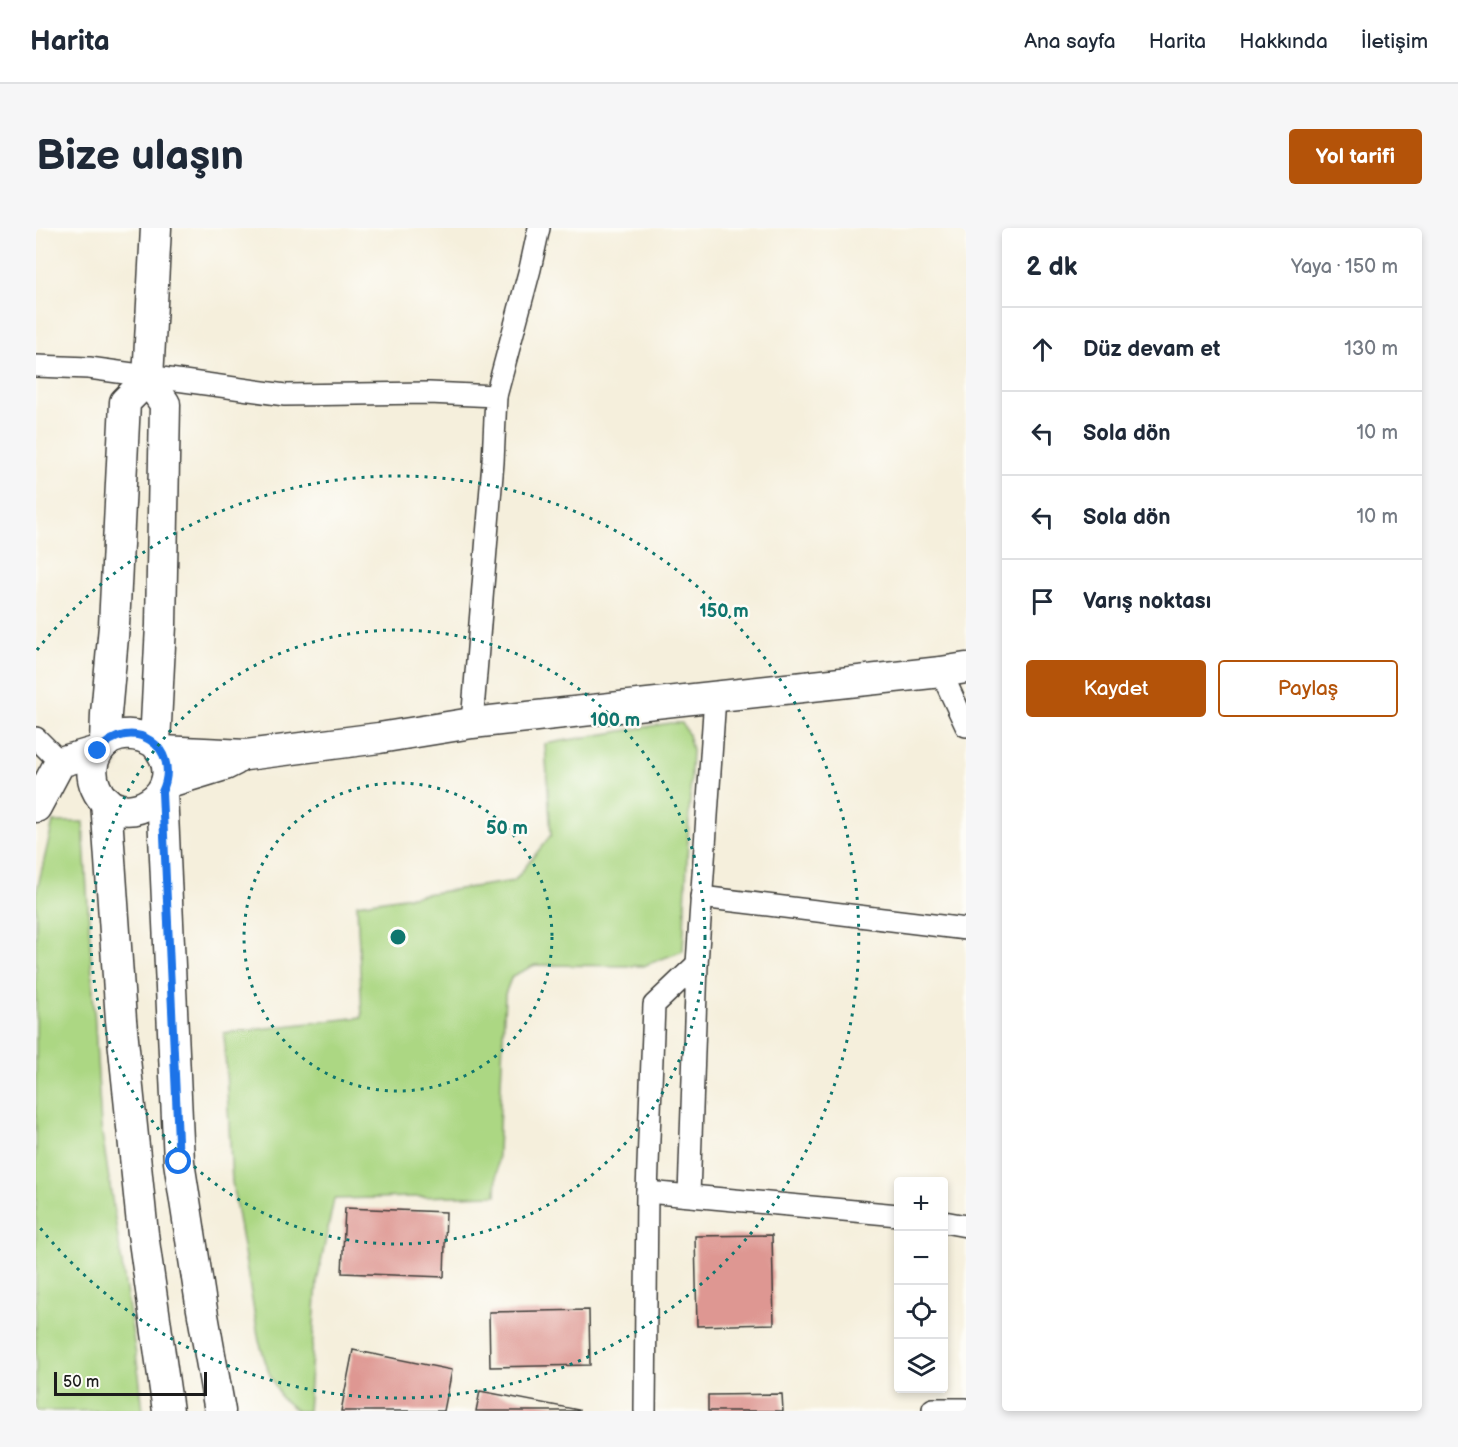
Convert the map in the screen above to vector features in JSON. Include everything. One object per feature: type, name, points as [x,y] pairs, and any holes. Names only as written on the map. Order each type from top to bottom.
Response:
[{"type":"street","points":[[156,228],[148,377],[165,404],[158,747]]},
{"type":"street","points":[[472,723],[493,462],[496,396],[539,228]]},
{"type":"street","points":[[36,366],[89,368],[285,395],[429,393],[496,396]]},
{"type":"street","points":[[148,377],[125,402],[114,626],[102,747],[94,761],[92,772],[94,782],[98,792],[106,801],[117,807],[137,809],[155,801],[164,788],[246,755]]},
{"type":"street","points":[[158,747],[246,755],[472,723],[953,670],[966,726]]},
{"type":"street","points":[[690,1195],[697,964],[715,697]]},
{"type":"street","points":[[36,807],[60,762],[102,747],[114,738],[135,734],[145,738],[158,747],[166,761],[164,788],[179,1162],[220,1411]]},
{"type":"street","points":[[36,738],[60,762]]},
{"type":"street","points":[[106,801],[124,1044],[143,1234],[168,1411]]},
{"type":"street","points":[[701,897],[966,928]]},
{"type":"street","points":[[645,1411],[647,1192],[654,1005],[697,964]]},
{"type":"street","points":[[647,1192],[894,1215]]},
{"type":"street","points":[[948,1223],[966,1226]]},
{"type":"street","points":[[933,1409],[966,1409]]},
{"type":"green space","points":[[670,723],[682,723],[688,734],[692,750],[683,951],[643,966],[535,965],[512,976],[505,994],[496,1195],[334,1199],[317,1282],[308,1411],[297,1411],[281,1398],[269,1373],[259,1341],[232,1182],[224,1033],[362,1017],[357,904],[514,881],[551,835],[545,744]]},
{"type":"green space","points":[[53,822],[83,822],[101,1127],[143,1411],[36,1411],[36,894]]},
{"type":"building","points":[[345,1208],[446,1212],[444,1277],[342,1273]]},
{"type":"building","points":[[772,1235],[774,1324],[697,1326],[695,1236]]},
{"type":"building","points":[[589,1310],[590,1365],[490,1367],[489,1312]]},
{"type":"building","points":[[353,1350],[452,1370],[444,1411],[341,1411]]},
{"type":"building","points":[[480,1391],[579,1410],[579,1411],[476,1411]]},
{"type":"building","points":[[782,1394],[783,1411],[708,1411],[708,1395]]},
{"type":"route","points":[[98,751],[114,738],[135,734],[155,743],[162,751],[166,761],[168,772],[162,792],[179,1162]]}]
